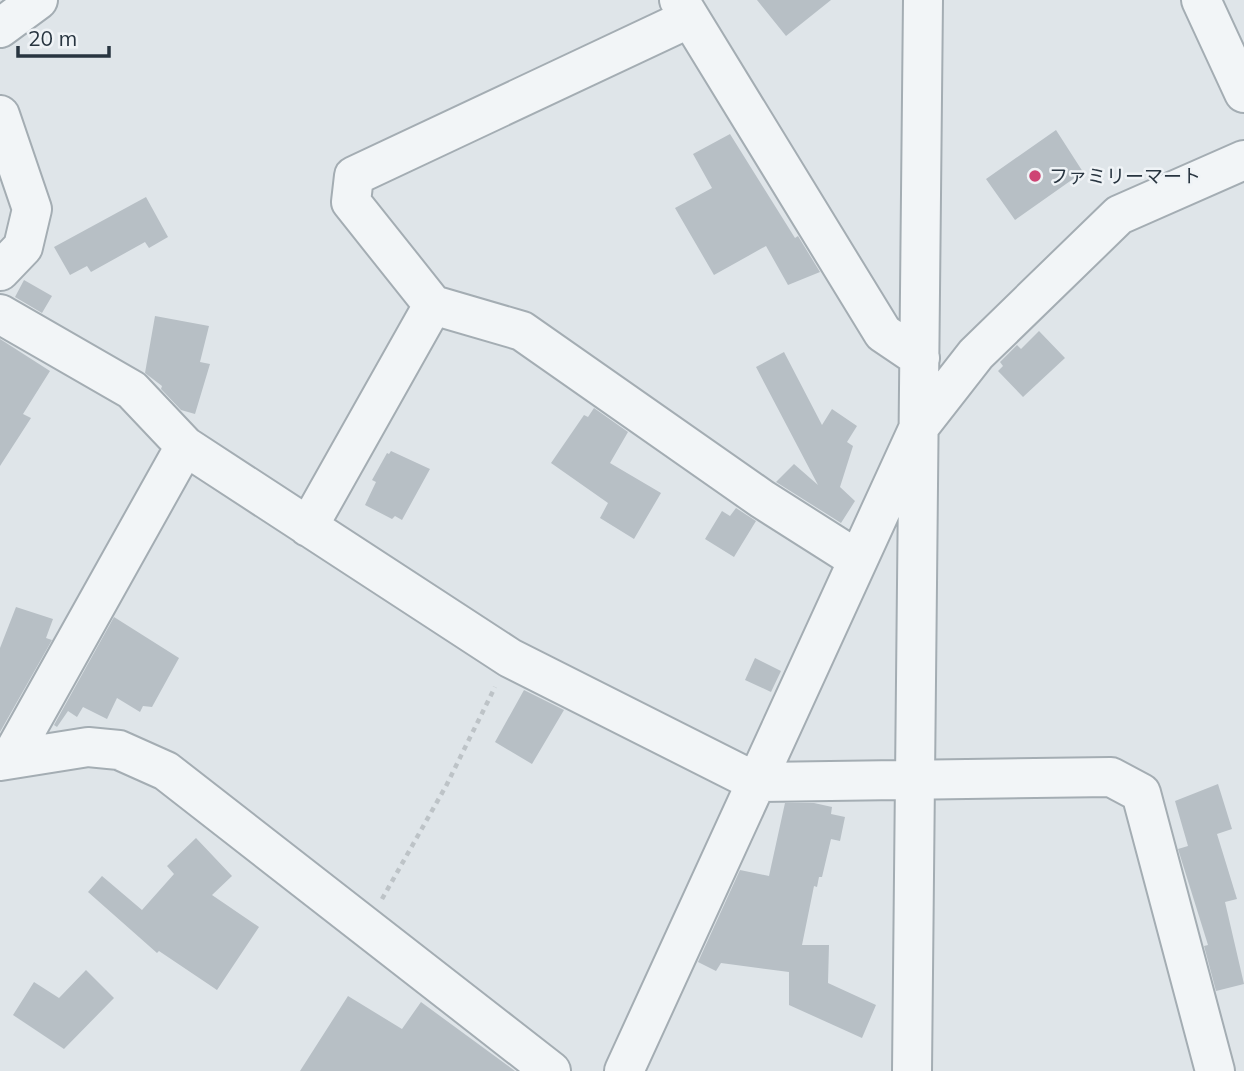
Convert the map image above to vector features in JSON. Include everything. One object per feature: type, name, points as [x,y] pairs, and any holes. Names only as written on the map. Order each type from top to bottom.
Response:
[{"type":"street","points":[[0,28],[38,0]]},
{"type":"street","points":[[912,1071],[917,778],[922,0]]},
{"type":"street","points":[[1201,0],[1244,93]]},
{"type":"street","points":[[858,560],[762,499],[522,331],[433,304],[351,202],[354,176],[685,9],[883,333],[920,358]]},
{"type":"street","points":[[0,115],[32,209],[23,247],[0,271]]},
{"type":"street","points":[[624,1071],[919,427],[975,354],[1119,215],[1244,160]]},
{"type":"street","points":[[308,527],[433,304]]},
{"type":"street","points":[[0,314],[132,390],[185,446],[510,658],[756,782],[1111,777],[1141,793],[1215,1071]]},
{"type":"street","points":[[5,760],[185,446]]},
{"type":"street","points":[[5,760],[88,747],[119,750],[166,771],[551,1071]]},
{"type":"path","points":[[366,927],[446,786],[510,658]]},
{"type":"building","points":[[757,0],[831,0],[786,36]]},
{"type":"building","name":"ファミリーマート","points":[[1056,130],[1083,172],[1015,220],[986,179]]},
{"type":"building","points":[[730,134],[795,238],[798,236],[820,272],[788,285],[766,246],[714,275],[675,208],[712,188],[693,154]]},
{"type":"building","points":[[146,197],[168,237],[149,248],[145,242],[91,272],[87,266],[70,275],[54,247]]},
{"type":"building","points":[[24,280],[52,296],[42,313],[15,297]]},
{"type":"building","points":[[155,316],[209,326],[200,362],[210,364],[195,414],[181,410],[161,389],[162,386],[145,373]]},
{"type":"building","points":[[1039,331],[1065,358],[1023,397],[998,371],[1003,366],[1000,362],[1017,345],[1021,349]]},
{"type":"building","points":[[0,339],[50,371],[23,414],[31,418],[0,466]]},
{"type":"building","points":[[784,352],[822,425],[832,409],[857,426],[847,442],[853,446],[840,487],[855,501],[841,523],[776,482],[794,464],[818,485],[756,367]]},
{"type":"building","points":[[594,408],[628,432],[610,463],[661,493],[634,539],[600,518],[608,503],[551,463],[584,415],[588,417]]},
{"type":"building","points":[[391,451],[430,469],[402,520],[395,516],[392,519],[365,505],[376,482],[372,480],[387,453]]},
{"type":"building","points":[[736,508],[756,521],[734,557],[705,539],[722,511],[730,516]]},
{"type":"building","points":[[16,607],[53,619],[46,638],[52,640],[0,732],[0,648]]},
{"type":"building","points":[[114,617],[179,658],[152,707],[143,706],[140,712],[117,698],[107,719],[83,707],[77,717],[68,711],[57,727],[54,725]]},
{"type":"building","points":[[755,658],[781,671],[771,692],[745,680]]},
{"type":"building","points":[[524,690],[564,710],[532,764],[495,742]]},
{"type":"building","points":[[1218,784],[1232,829],[1217,834],[1237,899],[1225,902],[1244,984],[1216,991],[1204,946],[1208,945],[1178,849],[1188,846],[1175,801]]},
{"type":"building","points":[[785,803],[814,803],[832,807],[831,814],[845,817],[840,841],[831,839],[822,877],[819,877],[817,887],[814,886],[802,945],[829,945],[828,983],[876,1005],[862,1038],[789,1005],[789,972],[721,963],[716,971],[698,962],[740,870],[769,876]]},
{"type":"building","points":[[196,838],[232,876],[212,895],[259,927],[217,990],[159,951],[157,953],[88,892],[102,876],[142,910],[174,874],[167,866]]},
{"type":"building","points":[[86,970],[114,998],[64,1049],[13,1015],[34,982],[59,998]]},
{"type":"building","points":[[348,996],[402,1029],[421,1002],[515,1071],[300,1071]]},
{"type":"place","name":"ファミリーマート","points":[[1035,176]]}]
